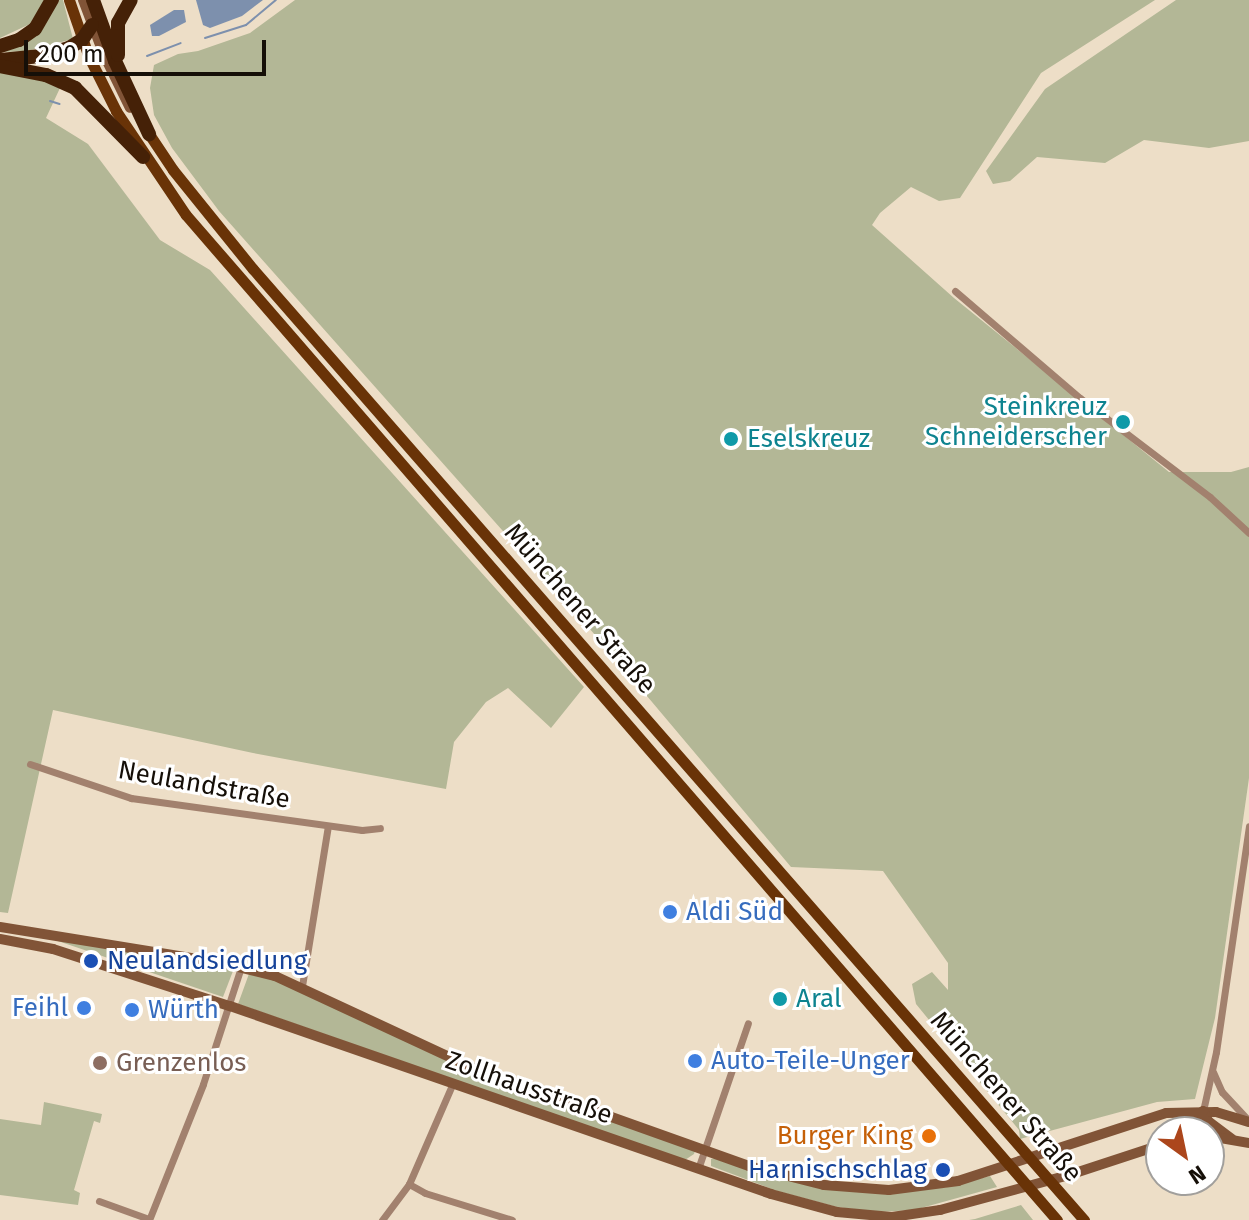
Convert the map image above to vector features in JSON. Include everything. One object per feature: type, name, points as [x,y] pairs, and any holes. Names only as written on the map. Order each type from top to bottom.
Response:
[{"type":"highway","points":[[0,46],[19,40],[35,29],[52,0]]},
{"type":"highway","points":[[93,0],[124,88],[149,134]]},
{"type":"highway","points":[[114,62],[116,31],[131,0]]},
{"type":"highway","points":[[0,63],[49,54],[82,40],[92,25]]},
{"type":"highway","points":[[0,63],[66,83],[101,100],[143,157]]},
{"type":"main road","points":[[69,0],[96,71],[101,100]]},
{"type":"main road","points":[[83,0],[92,25],[114,62]]},
{"type":"main road","name":"Münchener Straße","points":[[149,134],[190,192],[273,292],[1084,1220]]},
{"type":"main road","name":"Münchener Straße","points":[[143,157],[214,249],[1057,1220]]},
{"type":"main road","name":"Zollhausstraße","points":[[0,927],[241,967],[302,986],[456,1061],[703,1150],[794,1179],[870,1190],[945,1183],[1144,1118],[1203,1111]]},
{"type":"main road","points":[[44,947],[47,935]]},
{"type":"main road","name":"Zollhausstraße","points":[[0,939],[44,947],[230,1006],[452,1085],[827,1210],[917,1217],[1050,1181],[1145,1150]]},
{"type":"main road","points":[[1203,1111],[1249,1122]]},
{"type":"main road","points":[[1198,1116],[1203,1111]]},
{"type":"main road","points":[[1203,1111],[1211,1124],[1232,1139]]},
{"type":"main road","points":[[1225,1138],[1249,1143]]},
{"type":"street","points":[[955,291],[1080,398],[1192,482],[1249,533]]},
{"type":"street","name":"Neulandstraße","points":[[30,764],[131,798],[328,826],[362,830],[380,828]]},
{"type":"street","points":[[302,986],[328,826]]},
{"type":"street","points":[[1203,1111],[1249,826]]},
{"type":"street","points":[[99,1201],[149,1220],[181,1143],[241,967]]},
{"type":"street","points":[[698,1169],[748,1023]]},
{"type":"street","points":[[1212,1070],[1222,1092],[1249,1122]]},
{"type":"street","points":[[382,1220],[409,1184],[452,1085]]},
{"type":"street","points":[[409,1184],[425,1193],[512,1220]]},
{"type":"green space","points":[[0,0],[45,0],[30,24],[0,38]]},
{"type":"green space","points":[[59,0],[63,0],[73,39],[27,51],[2,52],[41,29]]},
{"type":"green space","points":[[295,0],[1155,0],[1041,73],[960,198],[939,201],[911,187],[880,213],[872,225],[954,298],[1169,472],[1231,472],[1249,467],[1249,778],[1215,1018],[1195,1099],[1157,1102],[1020,1139],[1019,1130],[916,1004],[912,984],[932,972],[948,990],[948,963],[883,871],[791,867],[604,645],[219,211],[172,148],[154,115],[150,88],[154,65],[178,54],[198,51],[250,33]]},
{"type":"green space","points":[[1176,0],[1249,0],[1249,141],[1209,148],[1144,140],[1105,163],[1037,157],[1010,181],[993,184],[986,171],[1045,89]]},
{"type":"green space","points":[[0,72],[45,80],[60,88],[46,118],[88,144],[160,240],[210,270],[584,687],[551,728],[508,688],[486,702],[454,742],[446,789],[253,753],[53,710],[8,913],[0,912]]},
{"type":"green space","points":[[52,939],[213,962],[233,971],[223,997]]},
{"type":"green space","points":[[250,971],[271,976],[430,1050],[695,1151],[694,1154],[685,1160],[238,1004]]},
{"type":"green space","points":[[44,1102],[102,1114],[100,1123],[94,1121],[74,1190],[80,1193],[78,1205],[0,1195],[0,1119],[41,1125]]},
{"type":"green space","points":[[711,1159],[814,1187],[943,1188],[990,1176],[997,1187],[914,1210],[877,1212],[837,1207],[777,1191],[711,1166]]},
{"type":"green space","points":[[1021,1205],[1033,1220],[969,1220],[975,1219]]},
{"type":"water","points":[[196,0],[263,0],[242,16],[210,28],[203,25]]},
{"type":"water","points":[[174,10],[184,10],[186,22],[159,36],[152,36],[150,25]]},
{"type":"waterway","points":[[205,38],[246,25],[276,0]]},
{"type":"waterway","points":[[147,56],[181,43]]},
{"type":"waterway","points":[[50,101],[60,104]]},
{"type":"place","name":"Steinkreuz Schneiderscher","points":[[1123,422]]},
{"type":"place","name":"Eselskreuz","points":[[731,439]]},
{"type":"place","name":"Aldi Süd","points":[[670,912]]},
{"type":"place","name":"Neulandsiedlung","points":[[91,961]]},
{"type":"place","name":"Aral","points":[[780,999]]},
{"type":"place","name":"Feihl","points":[[84,1008]]},
{"type":"place","name":"Würth","points":[[132,1010]]},
{"type":"place","name":"Auto-Teile-Unger","points":[[695,1061]]},
{"type":"place","name":"Grenzenlos","points":[[100,1063]]},
{"type":"place","name":"Burger King","points":[[929,1136]]},
{"type":"place","name":"Harnischschlag","points":[[943,1170]]}]
